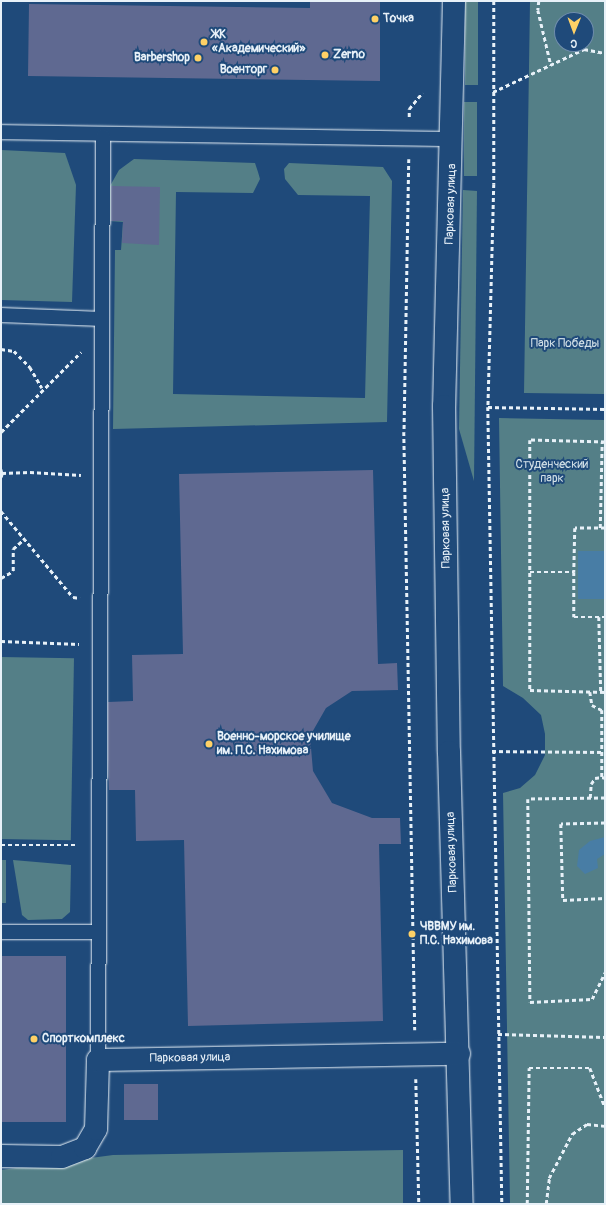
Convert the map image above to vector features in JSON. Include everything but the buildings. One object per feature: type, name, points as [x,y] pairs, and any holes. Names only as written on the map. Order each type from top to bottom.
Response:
[{"type":"street","name":"Парковая улица","points":[[454,1],[453,139],[444,406],[449,752],[459,1054],[462,1204]]},
{"type":"street","name":"Парковая улица","points":[[98,1060],[459,1054]]},
{"type":"street","points":[[1,1156],[62,1157],[85,1148],[96,1129],[98,1060]]},
{"type":"lane","points":[[1,132],[103,136],[453,139]]},
{"type":"lane","points":[[98,1060],[103,136]]},
{"type":"lane","points":[[1,315],[102,319]]},
{"type":"lane","points":[[1,932],[98,932]]},
{"type":"path","points":[[494,1],[494,184],[488,407],[492,751],[502,1204]]},
{"type":"path","points":[[539,1],[538,10],[551,64]]},
{"type":"path","points":[[493,92],[584,49],[605,53]]},
{"type":"path","points":[[409,122],[409,109],[422,93]]},
{"type":"path","points":[[409,154],[404,432],[418,1204]]},
{"type":"path","points":[[1,432],[42,388],[78,353],[102,347]]},
{"type":"path","points":[[1,349],[14,351],[30,367],[42,388]]},
{"type":"path","points":[[488,407],[605,409]]},
{"type":"path","points":[[599,617],[603,692],[530,690],[530,440],[603,442],[600,528]]},
{"type":"path","points":[[1,469],[2,475],[101,475]]},
{"type":"path","points":[[1,511],[73,597],[100,600]]},
{"type":"path","points":[[605,528],[575,528],[574,572],[574,617],[605,617]]},
{"type":"path","points":[[1,578],[13,571],[13,549],[24,539]]},
{"type":"path","points":[[530,572],[574,572]]},
{"type":"path","points":[[1,641],[100,645]]},
{"type":"path","points":[[590,692],[592,705],[603,709],[604,752],[604,777],[595,778],[591,784],[590,798]]},
{"type":"path","points":[[492,751],[604,752]]},
{"type":"path","points":[[605,798],[528,799],[530,1002],[592,999],[605,972]]},
{"type":"path","points":[[605,823],[561,824],[563,900],[605,898]]},
{"type":"path","points":[[1,845],[99,845]]},
{"type":"path","points":[[498,1034],[605,1037]]},
{"type":"path","points":[[527,1204],[529,1068],[590,1068],[605,1108]]},
{"type":"path","points":[[546,1204],[549,1178],[572,1134],[587,1124],[605,1126]]},
{"type":"green space","points":[[465,1],[478,1],[478,85],[465,85]]},
{"type":"green space","name":"Парк Победы","points":[[530,1],[605,1],[605,394],[524,393]]},
{"type":"green space","points":[[464,102],[477,102],[477,176],[464,176]]},
{"type":"green space","points":[[1,150],[65,153],[76,185],[72,302],[1,300]]},
{"type":"green space","points":[[134,159],[255,163],[260,179],[253,193],[176,192],[173,394],[365,398],[370,196],[298,195],[285,179],[284,169],[289,163],[383,167],[392,181],[387,422],[113,429],[115,250],[121,250],[123,222],[109,221],[110,186],[119,170]]},
{"type":"green space","points":[[463,190],[477,191],[474,481],[459,429]]},
{"type":"green space","name":"Студенческий парк","points":[[499,418],[605,420],[605,1204],[510,1204],[503,793],[520,788],[535,775],[545,755],[545,734],[541,715],[523,698],[503,686]]},
{"type":"green space","points":[[1,657],[74,658],[71,840],[1,839]]},
{"type":"green space","points":[[1,860],[6,860],[6,903],[1,903]]},
{"type":"green space","points":[[13,860],[71,865],[70,912],[62,919],[28,920],[22,915]]},
{"type":"green space","points":[[403,1150],[403,1204],[1,1204],[1,1170],[113,1155]]},
{"type":"water","points":[[578,551],[605,551],[605,599],[578,599]]},
{"type":"water","points":[[605,837],[605,854],[597,859],[598,868],[585,874],[577,866],[579,850],[590,841]]},
{"type":"place","name":"Точка","points":[[375,19]]},
{"type":"place","name":"ЖК «Академический»","points":[[204,42]]},
{"type":"place","name":"Zerno","points":[[325,55]]},
{"type":"place","name":"Barbershop","points":[[198,58]]},
{"type":"place","name":"Военторг","points":[[275,70]]},
{"type":"place","name":"Военно-морское училище им. П.С. Нахимова","points":[[209,744]]},
{"type":"place","name":"ЧВВМУ им. П.С. Нахимова","points":[[412,934]]},
{"type":"place","name":"Спорткомплекс","points":[[34,1039]]}]
